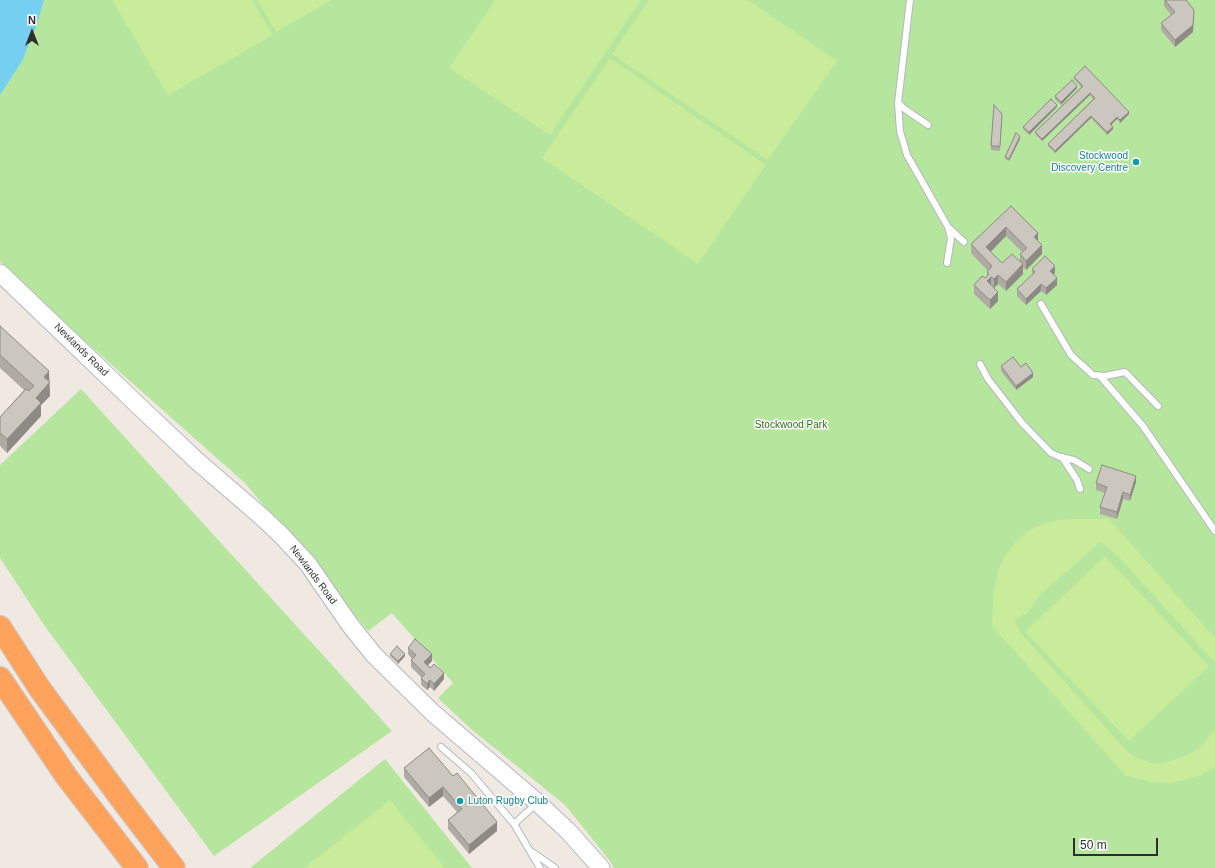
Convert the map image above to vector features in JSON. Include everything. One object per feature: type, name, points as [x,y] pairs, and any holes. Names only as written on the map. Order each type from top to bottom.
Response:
[{"type":"highway","points":[[0,626],[40,689],[174,868]]},
{"type":"highway","points":[[0,678],[66,776],[137,868]]},
{"type":"main road","name":"Newlands Road","points":[[0,273],[144,412],[282,536],[308,564],[350,625],[374,655],[433,713],[538,803],[569,832],[600,868]]},
{"type":"lane","points":[[910,0],[898,103],[900,131],[907,155],[948,227],[951,238],[947,263]]},
{"type":"lane","points":[[898,103],[928,125]]},
{"type":"lane","points":[[948,227],[964,242]]},
{"type":"lane","points":[[1041,304],[1071,355],[1093,375],[1105,376],[1125,372],[1158,406]]},
{"type":"lane","points":[[980,364],[988,379],[1022,423],[1051,453],[1074,460],[1089,469]]},
{"type":"lane","points":[[1100,376],[1143,426],[1215,531]]},
{"type":"lane","points":[[1062,457],[1075,476],[1080,488]]},
{"type":"lane","points":[[441,746],[471,773],[514,824],[540,868]]},
{"type":"lane","points":[[514,824],[538,803]]},
{"type":"lane","points":[[531,851],[555,868]]},
{"type":"green space","name":"Stockwood Park","points":[[0,0],[1215,0],[1215,868],[614,868],[565,805],[471,729],[438,698],[453,683],[392,613],[368,631],[245,483],[25,288],[0,261]]},
{"type":"green space","points":[[112,0],[252,0],[273,35],[168,95]]},
{"type":"green space","points":[[257,0],[331,0],[276,32]]},
{"type":"green space","points":[[495,0],[641,0],[550,135],[449,68]]},
{"type":"green space","points":[[649,0],[748,0],[837,61],[768,160],[612,54]]},
{"type":"green space","points":[[610,58],[766,165],[698,264],[542,158]]},
{"type":"green space","points":[[81,389],[392,731],[214,856],[44,625],[0,558],[0,465]]},
{"type":"green space","points":[[1109,519],[1215,638],[1215,663],[1116,554],[1100,542],[1039,596],[1028,613],[1014,619],[1020,632],[1127,751],[1137,758],[1154,764],[1186,756],[1199,748],[1215,730],[1215,767],[1199,776],[1169,783],[1152,782],[1126,776],[992,626],[994,590],[998,571],[1004,557],[1016,542],[1028,531],[1043,524],[1059,520]]},
{"type":"green space","points":[[1105,556],[1209,666],[1129,741],[1025,632]]},
{"type":"green space","points":[[385,759],[472,868],[250,868]]},
{"type":"green space","points":[[390,800],[445,868],[306,867]]},
{"type":"water","points":[[0,0],[44,0],[35,30],[22,61],[0,95]]},
{"type":"building","points":[[1165,0],[1186,0],[1194,10],[1193,25],[1175,40],[1161,23],[1175,12]]},
{"type":"building","points":[[1085,66],[1129,112],[1120,120],[1117,117],[1110,124],[1113,127],[1107,132],[1091,116],[1055,151],[1048,144],[1095,98],[1090,93],[1042,139],[1035,132],[1083,86],[1074,77]]},
{"type":"building","points":[[1072,80],[1077,86],[1061,102],[1055,96]]},
{"type":"building","points":[[1051,99],[1057,105],[1029,132],[1023,127]]},
{"type":"building","points":[[994,105],[1002,114],[1000,146],[991,146]]},
{"type":"building","points":[[1016,133],[1020,136],[1009,159],[1005,157]]},
{"type":"building","points":[[1011,206],[1038,233],[1034,237],[1042,245],[1026,261],[1020,254],[1027,248],[1006,227],[986,247],[1002,263],[1012,254],[1023,264],[1006,282],[998,275],[994,279],[991,277],[987,281],[998,292],[990,300],[974,285],[982,276],[985,278],[989,274],[987,272],[992,266],[971,244]]},
{"type":"building","points":[[1045,256],[1055,266],[1050,271],[1057,278],[1046,288],[1041,284],[1026,299],[1017,289],[1035,272],[1032,269]]},
{"type":"building","points":[[0,326],[49,371],[44,377],[50,382],[36,398],[41,403],[7,439],[0,433],[0,417],[26,389],[29,391],[34,386],[0,355]]},
{"type":"building","points":[[1013,357],[1021,367],[1026,363],[1033,373],[1016,386],[1001,366]]},
{"type":"building","points":[[1102,465],[1136,476],[1130,495],[1123,492],[1117,512],[1100,507],[1107,487],[1096,483]]},
{"type":"building","points":[[415,639],[432,654],[424,662],[430,668],[434,664],[444,673],[434,684],[430,680],[427,684],[421,678],[425,674],[411,660],[416,655],[408,648]]},
{"type":"building","points":[[397,646],[405,654],[398,661],[390,654]]},
{"type":"building","name":"Luton Rugby Club","points":[[429,748],[453,776],[457,773],[497,822],[469,845],[448,820],[462,809],[443,787],[429,798],[404,768]]},
{"type":"place","name":"Stockwood Discovery Centre","points":[[1136,162]]},
{"type":"place","name":"Luton Rugby Club","points":[[460,801]]}]
